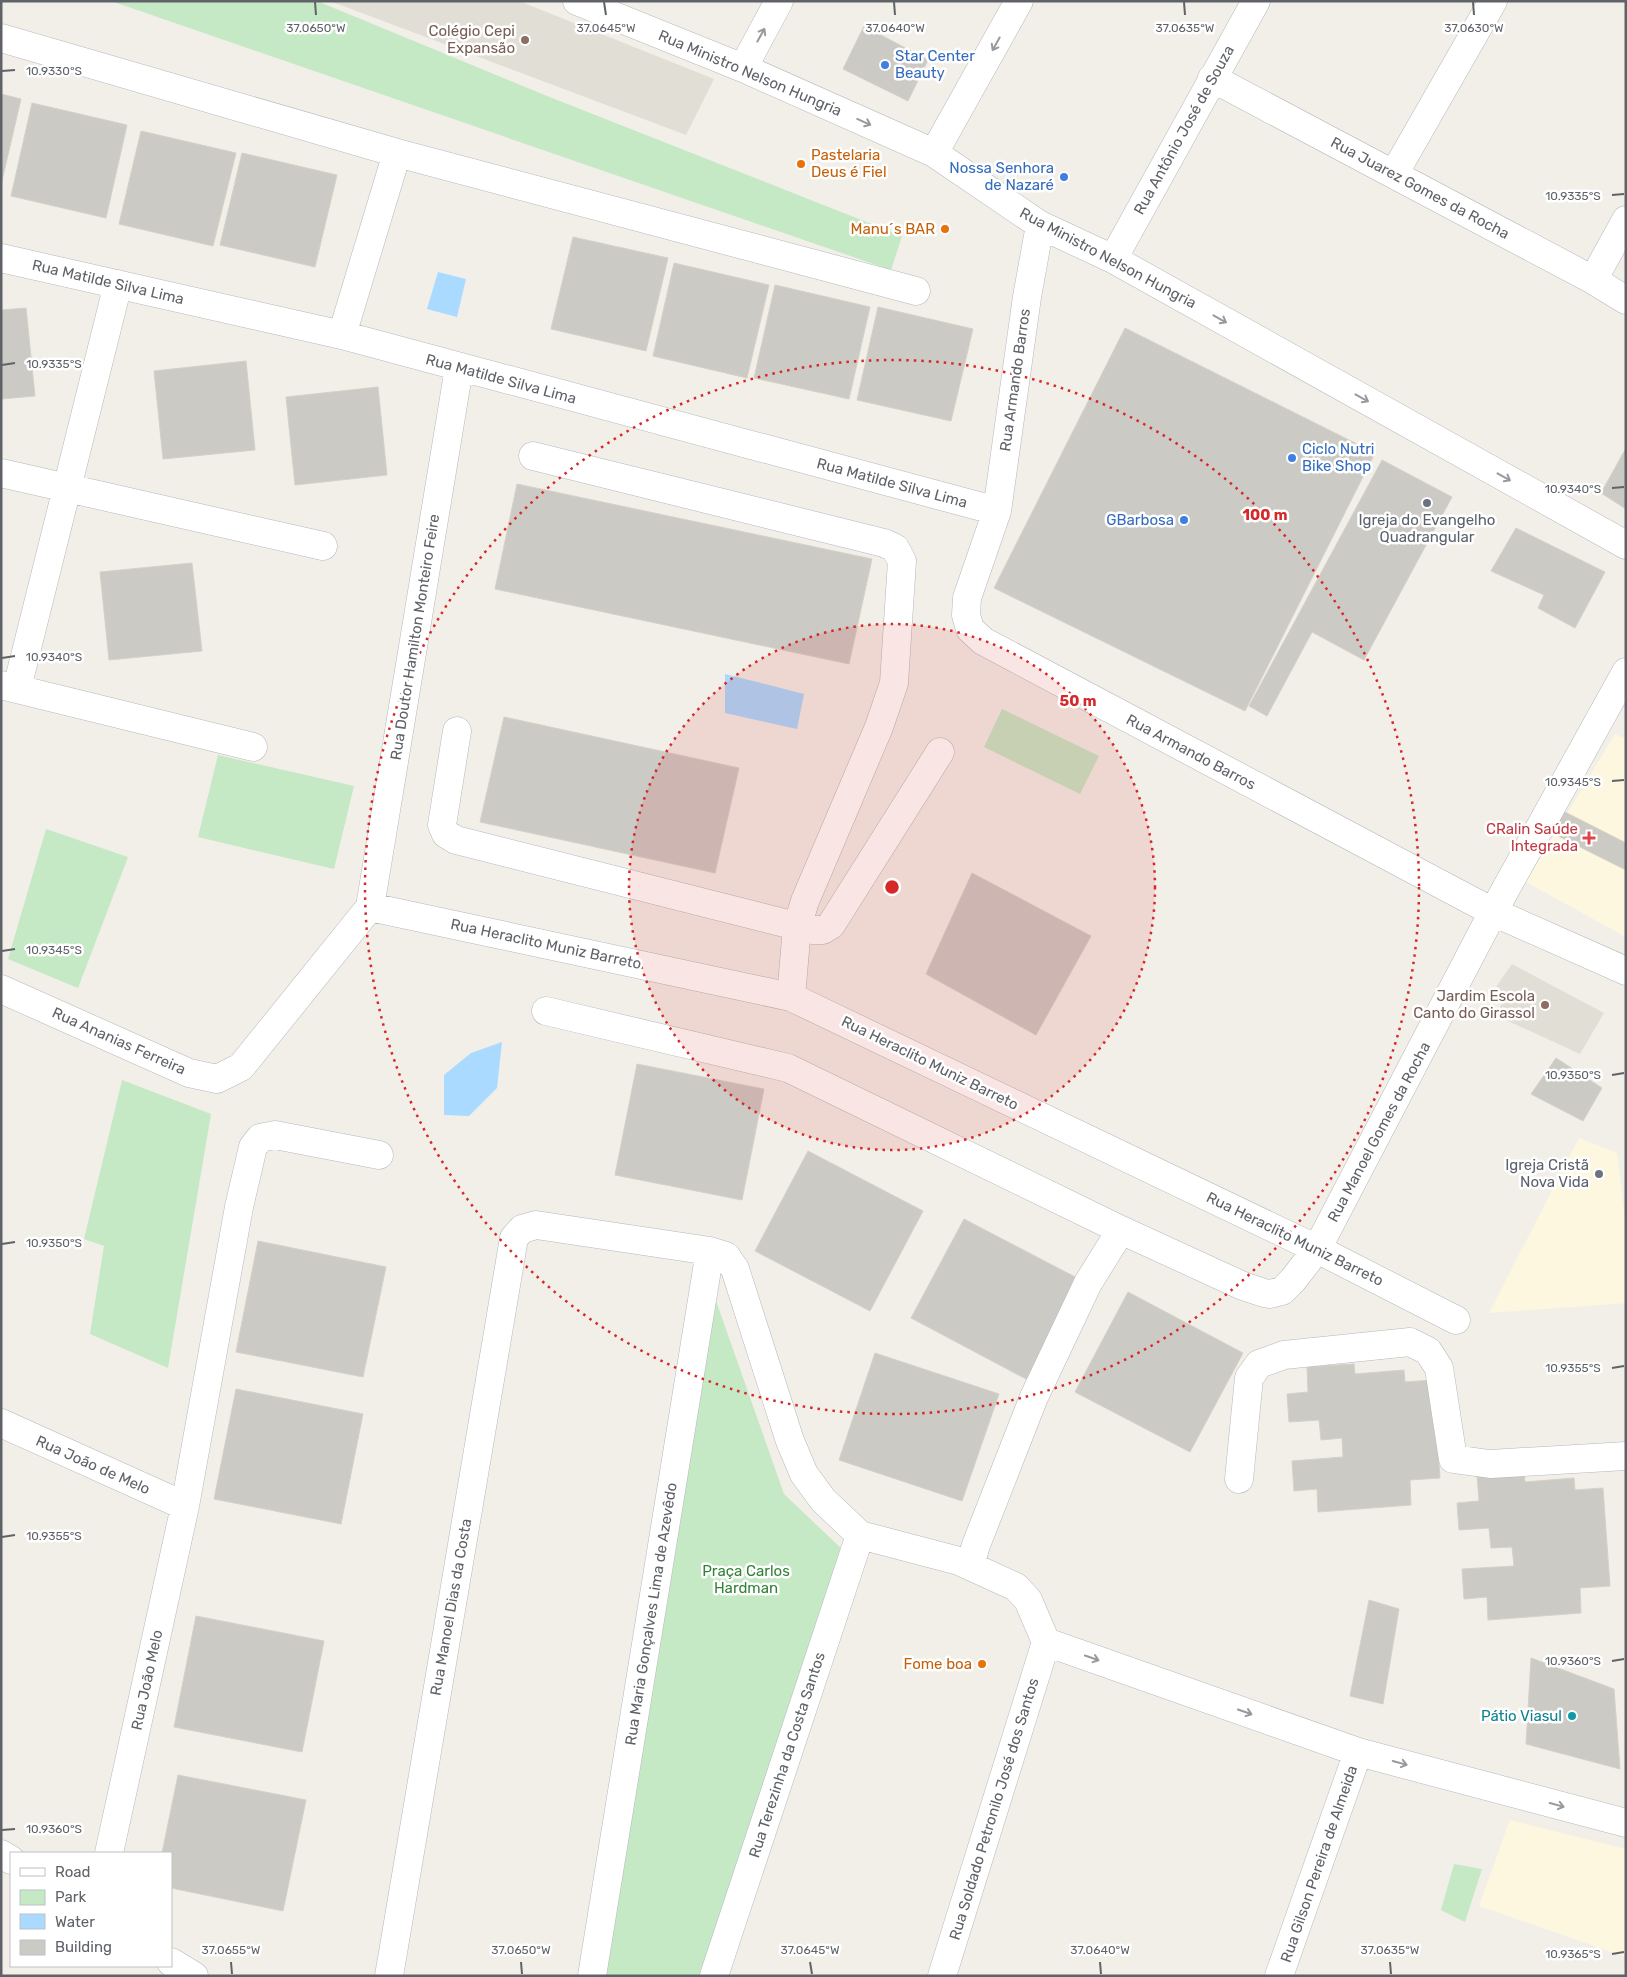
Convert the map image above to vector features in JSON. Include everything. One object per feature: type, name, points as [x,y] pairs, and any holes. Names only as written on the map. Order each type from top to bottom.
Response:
[{"type":"street","name":"Rua Ministro Nelson Hungria","points":[[578,1],[743,68],[934,154],[1040,225],[1113,259],[1626,545]]},
{"type":"street","points":[[743,68],[779,1]]},
{"type":"street","points":[[934,154],[1019,1]]},
{"type":"street","name":"Rua Antônio José de Souza","points":[[1113,259],[1256,1]]},
{"type":"street","points":[[1394,174],[1493,1]]},
{"type":"street","points":[[1,38],[397,153],[916,291]]},
{"type":"street","name":"Rua Juarez Gomes da Rocha","points":[[1212,78],[1593,280],[1626,300]]},
{"type":"street","points":[[342,335],[397,153]]},
{"type":"street","points":[[1593,280],[1626,220]]},
{"type":"street","name":"Rua Armando Barros","points":[[1040,225],[1027,297],[997,511],[967,598],[966,616],[970,629],[983,641],[1493,912],[1626,971]]},
{"type":"street","name":"Rua Matilde Silva Lima","points":[[1,258],[342,335],[459,368],[997,511]]},
{"type":"street","points":[[118,284],[67,488],[9,686],[253,747]]},
{"type":"street","name":"Rua Doutor Hamilton Monteiro Feire","points":[[370,907],[459,368]]},
{"type":"street","points":[[533,456],[884,543],[895,548],[902,561],[894,683],[879,727],[805,901],[797,927],[791,997]]},
{"type":"street","points":[[1,474],[323,546]]},
{"type":"street","name":"Rua Manoel Gomes da Rocha","points":[[546,1011],[788,1068],[1121,1230],[1243,1286],[1270,1294],[1282,1291],[1318,1249],[1493,912],[1626,672]]},
{"type":"street","points":[[457,731],[442,825],[446,834],[456,840],[797,927],[823,930],[831,924],[940,752]]},
{"type":"street","name":"Rua Ananias Ferreira","points":[[1,989],[189,1074],[217,1079],[241,1067],[370,907]]},
{"type":"street","name":"Rua Heraclito Muniz Barreto","points":[[370,907],[791,997],[1318,1249],[1456,1320]]},
{"type":"street","name":"Rua João Melo","points":[[109,1852],[185,1506],[238,1207],[253,1147],[260,1138],[274,1135],[379,1155]]},
{"type":"street","name":"Rua Manoel Dias da Costa","points":[[389,1976],[514,1238],[522,1229],[536,1224],[710,1251]]},
{"type":"street","points":[[970,1566],[976,1545],[1034,1397],[1088,1283],[1121,1230]]},
{"type":"street","points":[[710,1251],[726,1256],[734,1269],[790,1441],[804,1474],[823,1500],[860,1534],[959,1561],[1016,1587],[1028,1600],[1046,1642],[1358,1752],[1626,1823]]},
{"type":"street","name":"Rua Maria Gonçalves Lima de Azevêdo","points":[[592,1976],[710,1251]]},
{"type":"street","points":[[1239,1479],[1249,1378],[1259,1364],[1284,1355],[1410,1342],[1428,1351],[1439,1368],[1453,1459],[1490,1464],[1626,1456]]},
{"type":"street","name":"Rua João de Melo","points":[[1,1423],[185,1506]]},
{"type":"street","name":"Rua Terezinha da Costa Santos","points":[[714,1976],[860,1534]]},
{"type":"street","name":"Rua Soldado Petronilo José dos Santos","points":[[942,1976],[1046,1642]]},
{"type":"street","name":"Rua Gilson Pereira de Almeida","points":[[1279,1976],[1358,1752]]},
{"type":"street","points":[[172,1963],[194,1976]]},
{"type":"shaded area","name":"Colégio Cepi Expansão","points":[[330,1],[519,1],[714,79],[686,135]]},
{"type":"shaded area","points":[[1615,734],[1626,739],[1626,937],[1526,882]]},
{"type":"shaded area","name":"Jardim Escola Canto do Girassol","points":[[1512,964],[1604,1013],[1580,1054],[1497,1016],[1504,997],[1496,987]]},
{"type":"shaded area","points":[[1579,1138],[1617,1153],[1626,1228],[1626,1303],[1489,1313]]},
{"type":"shaded area","points":[[1510,1820],[1626,1849],[1626,1957],[1479,1906]]},
{"type":"green space","points":[[111,1],[317,1],[547,96],[902,236],[891,270]]},
{"type":"green space","points":[[1002,709],[1099,756],[1080,794],[984,747]]},
{"type":"green space","points":[[218,755],[354,786],[334,869],[198,837]]},
{"type":"green space","points":[[46,829],[128,857],[78,988],[8,959]]},
{"type":"green space","points":[[122,1080],[211,1114],[168,1368],[90,1334],[104,1246],[84,1239]]},
{"type":"green space","name":"Praça Carlos Hardman","points":[[708,1278],[784,1494],[846,1553],[709,1976],[596,1976]]},
{"type":"green space","points":[[1454,1864],[1482,1869],[1465,1922],[1441,1910]]},
{"type":"water","points":[[438,272],[466,279],[457,317],[427,309]]},
{"type":"water","points":[[725,674],[804,694],[797,729],[725,713]]},
{"type":"water","points":[[502,1042],[497,1088],[469,1116],[444,1115],[444,1075],[471,1053]]},
{"type":"building","name":"Star Center Beauty","points":[[864,26],[928,60],[908,101],[843,69]]},
{"type":"building","points":[[1,94],[21,99],[1,185]]},
{"type":"building","points":[[32,103],[127,125],[106,218],[11,196]]},
{"type":"building","points":[[141,131],[236,153],[213,246],[119,224]]},
{"type":"building","points":[[242,153],[337,175],[315,267],[220,245]]},
{"type":"building","points":[[573,237],[668,258],[646,351],[551,329]]},
{"type":"building","points":[[674,263],[769,285],[747,378],[653,356]]},
{"type":"building","points":[[775,285],[870,307],[849,399],[754,378]]},
{"type":"building","points":[[878,307],[973,329],[951,421],[857,400]]},
{"type":"building","points":[[26,308],[35,396],[1,399],[1,310]]},
{"type":"building","name":"GBarbosa","points":[[1125,328],[1375,453],[1245,711],[994,588]]},
{"type":"building","points":[[246,361],[255,450],[163,459],[154,371]]},
{"type":"building","points":[[378,387],[387,475],[295,485],[286,397]]},
{"type":"building","points":[[1626,448],[1626,509],[1601,493]]},
{"type":"building","points":[[1382,460],[1452,497],[1364,660],[1312,632],[1267,716],[1249,706]]},
{"type":"building","points":[[517,484],[872,559],[849,664],[495,589]]},
{"type":"building","points":[[1516,528],[1605,572],[1575,628],[1538,608],[1544,595],[1491,571]]},
{"type":"building","points":[[192,563],[202,651],[109,660],[100,572]]},
{"type":"building","points":[[504,717],[739,768],[715,873],[480,822]]},
{"type":"building","name":"CRalin Saúde Integrada","points":[[1563,811],[1626,843],[1626,870],[1552,833]]},
{"type":"building","points":[[972,873],[1091,936],[1036,1035],[926,974]]},
{"type":"building","points":[[1556,1058],[1602,1088],[1583,1121],[1531,1094]]},
{"type":"building","points":[[637,1064],[764,1089],[742,1200],[615,1175]]},
{"type":"building","points":[[808,1151],[923,1211],[870,1311],[755,1251]]},
{"type":"building","points":[[964,1219],[1079,1279],[1026,1379],[911,1318]]},
{"type":"building","points":[[258,1241],[386,1267],[363,1377],[236,1352]]},
{"type":"building","points":[[1128,1292],[1243,1353],[1190,1452],[1075,1392]]},
{"type":"building","points":[[875,1353],[999,1394],[962,1501],[839,1460]]},
{"type":"building","points":[[1354,1364],[1355,1374],[1404,1370],[1405,1382],[1433,1380],[1440,1478],[1410,1480],[1411,1505],[1318,1512],[1317,1489],[1294,1491],[1292,1461],[1343,1457],[1342,1438],[1321,1440],[1319,1420],[1289,1422],[1287,1394],[1308,1392],[1307,1367]]},
{"type":"building","points":[[236,1389],[363,1414],[341,1524],[214,1499]]},
{"type":"building","points":[[1524,1472],[1525,1482],[1574,1478],[1575,1490],[1603,1488],[1610,1586],[1580,1588],[1581,1613],[1488,1620],[1487,1597],[1464,1599],[1462,1569],[1514,1566],[1512,1547],[1491,1548],[1489,1528],[1459,1530],[1457,1503],[1479,1501],[1477,1475]]},
{"type":"building","points":[[1369,1600],[1399,1609],[1383,1704],[1350,1696]]},
{"type":"building","points":[[196,1616],[324,1641],[302,1752],[174,1727]]},
{"type":"building","name":"Pátio Viasul","points":[[1531,1658],[1614,1689],[1620,1769],[1526,1744]]},
{"type":"building","points":[[178,1775],[306,1800],[283,1911],[172,1888],[172,1852],[162,1852]]},
{"type":"place","name":"Colégio Cepi Expansão","points":[[525,40]]},
{"type":"place","name":"Star Center Beauty","points":[[885,65]]},
{"type":"place","name":"Pastelaria Deus é Fiel","points":[[801,164]]},
{"type":"place","name":"Nossa Senhora de Nazaré","points":[[1064,177]]},
{"type":"place","name":"Manu´s BAR","points":[[945,229]]},
{"type":"place","name":"Ciclo Nutri Bike Shop","points":[[1292,458]]},
{"type":"place","name":"Igreja do Evangelho Quadrangular","points":[[1427,503]]},
{"type":"place","name":"GBarbosa","points":[[1184,520]]},
{"type":"place","name":"CRalin Saúde Integrada","points":[[1589,838]]},
{"type":"place","name":"Jardim Escola Canto do Girassol","points":[[1545,1005]]},
{"type":"place","name":"Igreja Cristã Nova Vida","points":[[1599,1174]]},
{"type":"place","name":"Fome boa","points":[[982,1664]]},
{"type":"place","name":"Pátio Viasul","points":[[1572,1716]]}]
